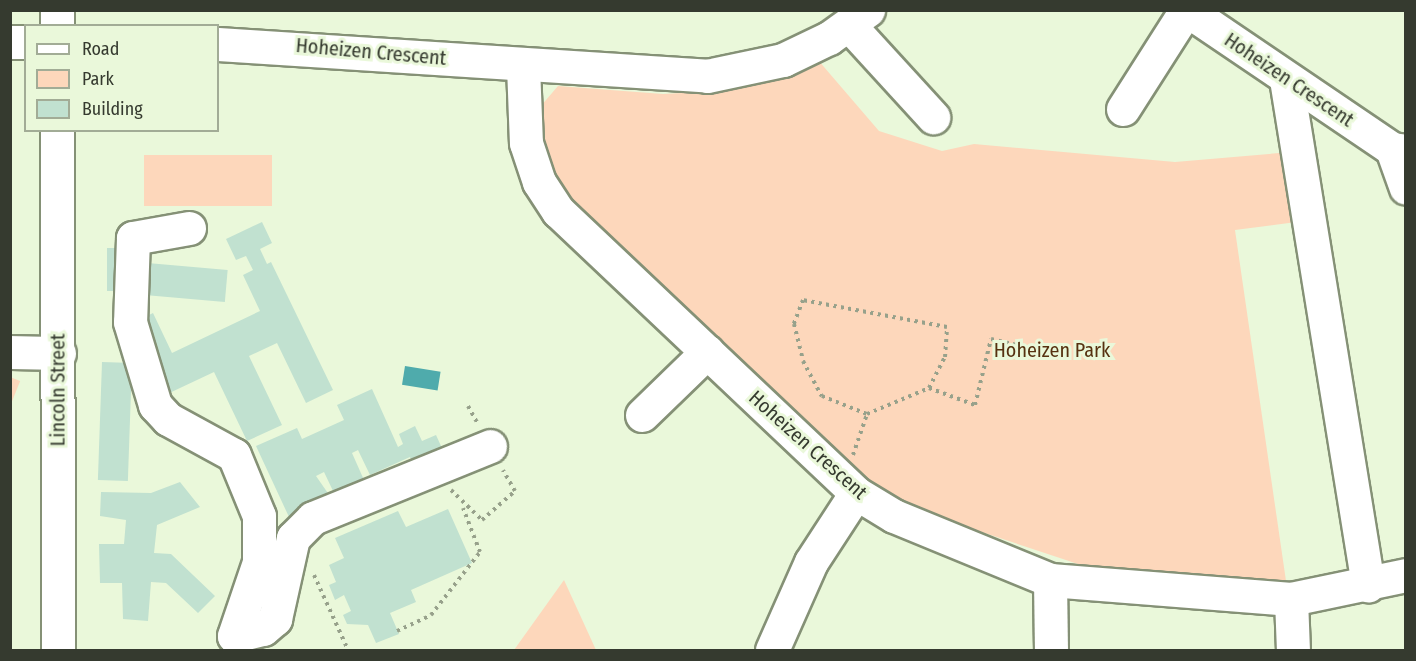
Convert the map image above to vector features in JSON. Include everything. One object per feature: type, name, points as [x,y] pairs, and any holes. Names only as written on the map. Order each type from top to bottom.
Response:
[{"type":"street","name":"Hoheizen Crescent","points":[[1186,10],[1286,79],[1399,150]]},
{"type":"street","points":[[1123,109],[1186,10]]},
{"type":"street","name":"Hoheizen Crescent","points":[[219,44],[324,47],[523,66],[680,77],[733,73],[783,60],[858,18]]},
{"type":"street","points":[[858,18],[933,117]]},
{"type":"street","name":"Hoheizen Crescent","points":[[523,66],[526,143],[548,198],[707,352],[853,477],[953,543],[1050,580],[1291,599],[1368,585],[1406,575]]},
{"type":"street","points":[[1286,79],[1368,585]]},
{"type":"street","name":"Lincoln Street","points":[[57,132],[58,651]]},
{"type":"street","points":[[1399,150],[1406,188]]},
{"type":"street","points":[[189,228],[133,238],[130,322],[155,405],[168,419],[234,455],[259,516],[259,562],[224,643]]},
{"type":"street","points":[[10,352],[59,353]]},
{"type":"street","points":[[642,415],[707,352]]},
{"type":"street","points":[[224,643],[275,619],[293,538],[313,518],[494,454]]},
{"type":"street","points":[[772,651],[811,562],[853,477]]},
{"type":"street","points":[[1050,580],[1051,651]]},
{"type":"street","points":[[1291,599],[1293,651]]},
{"type":"path","points":[[803,300],[947,327],[945,357],[929,388],[867,414],[822,396],[802,361],[794,324],[803,300]]},
{"type":"path","points":[[929,388],[975,405],[991,339],[1051,353]]},
{"type":"path","points":[[853,477],[867,414]]},
{"type":"path","points":[[462,507],[482,520],[514,491],[494,454]]},
{"type":"path","points":[[397,631],[431,615],[480,552],[462,507],[447,484]]},
{"type":"path","points":[[293,538],[343,628],[348,651]]},
{"type":"green space","name":"Hoheizen Park","points":[[818,60],[879,131],[942,151],[974,144],[1175,162],[1291,152],[1304,221],[1235,230],[1286,581],[1081,565],[900,505],[837,460],[554,182],[541,145],[540,107],[558,86],[663,94],[720,91]]},
{"type":"green space","points":[[144,155],[272,155],[272,206],[144,206]]},
{"type":"green space","points":[[10,377],[20,381],[10,406]]},
{"type":"green space","points":[[564,580],[596,650],[514,650]]},
{"type":"water","points":[[405,366],[441,372],[438,390],[402,385]]},
{"type":"building","points":[[262,222],[272,243],[260,249],[267,264],[271,262],[333,390],[306,403],[277,343],[249,356],[282,425],[247,441],[214,372],[163,396],[137,321],[153,313],[172,353],[260,311],[243,275],[253,270],[246,256],[236,260],[226,239]]},
{"type":"building","points":[[107,248],[122,248],[122,291],[107,291]]},
{"type":"building","points":[[136,262],[228,270],[225,302],[133,294]]},
{"type":"building","points":[[102,362],[132,363],[128,481],[98,480]]},
{"type":"building","points":[[372,389],[398,447],[403,444],[399,434],[415,426],[422,441],[436,435],[446,457],[417,473],[410,457],[370,475],[358,450],[352,453],[364,480],[334,493],[324,472],[316,476],[332,499],[289,517],[256,446],[297,428],[302,439],[344,420],[337,405]]},
{"type":"building","points":[[180,482],[200,507],[157,525],[154,553],[171,554],[215,596],[198,613],[166,583],[151,582],[148,621],[123,619],[122,583],[100,583],[99,544],[124,544],[126,520],[100,516],[101,492],[151,493]]},
{"type":"building","points":[[448,509],[472,563],[411,590],[416,602],[390,613],[399,634],[376,643],[368,625],[347,624],[343,615],[351,611],[344,595],[335,600],[329,585],[336,582],[329,565],[344,558],[335,538],[398,511],[406,527]]}]
